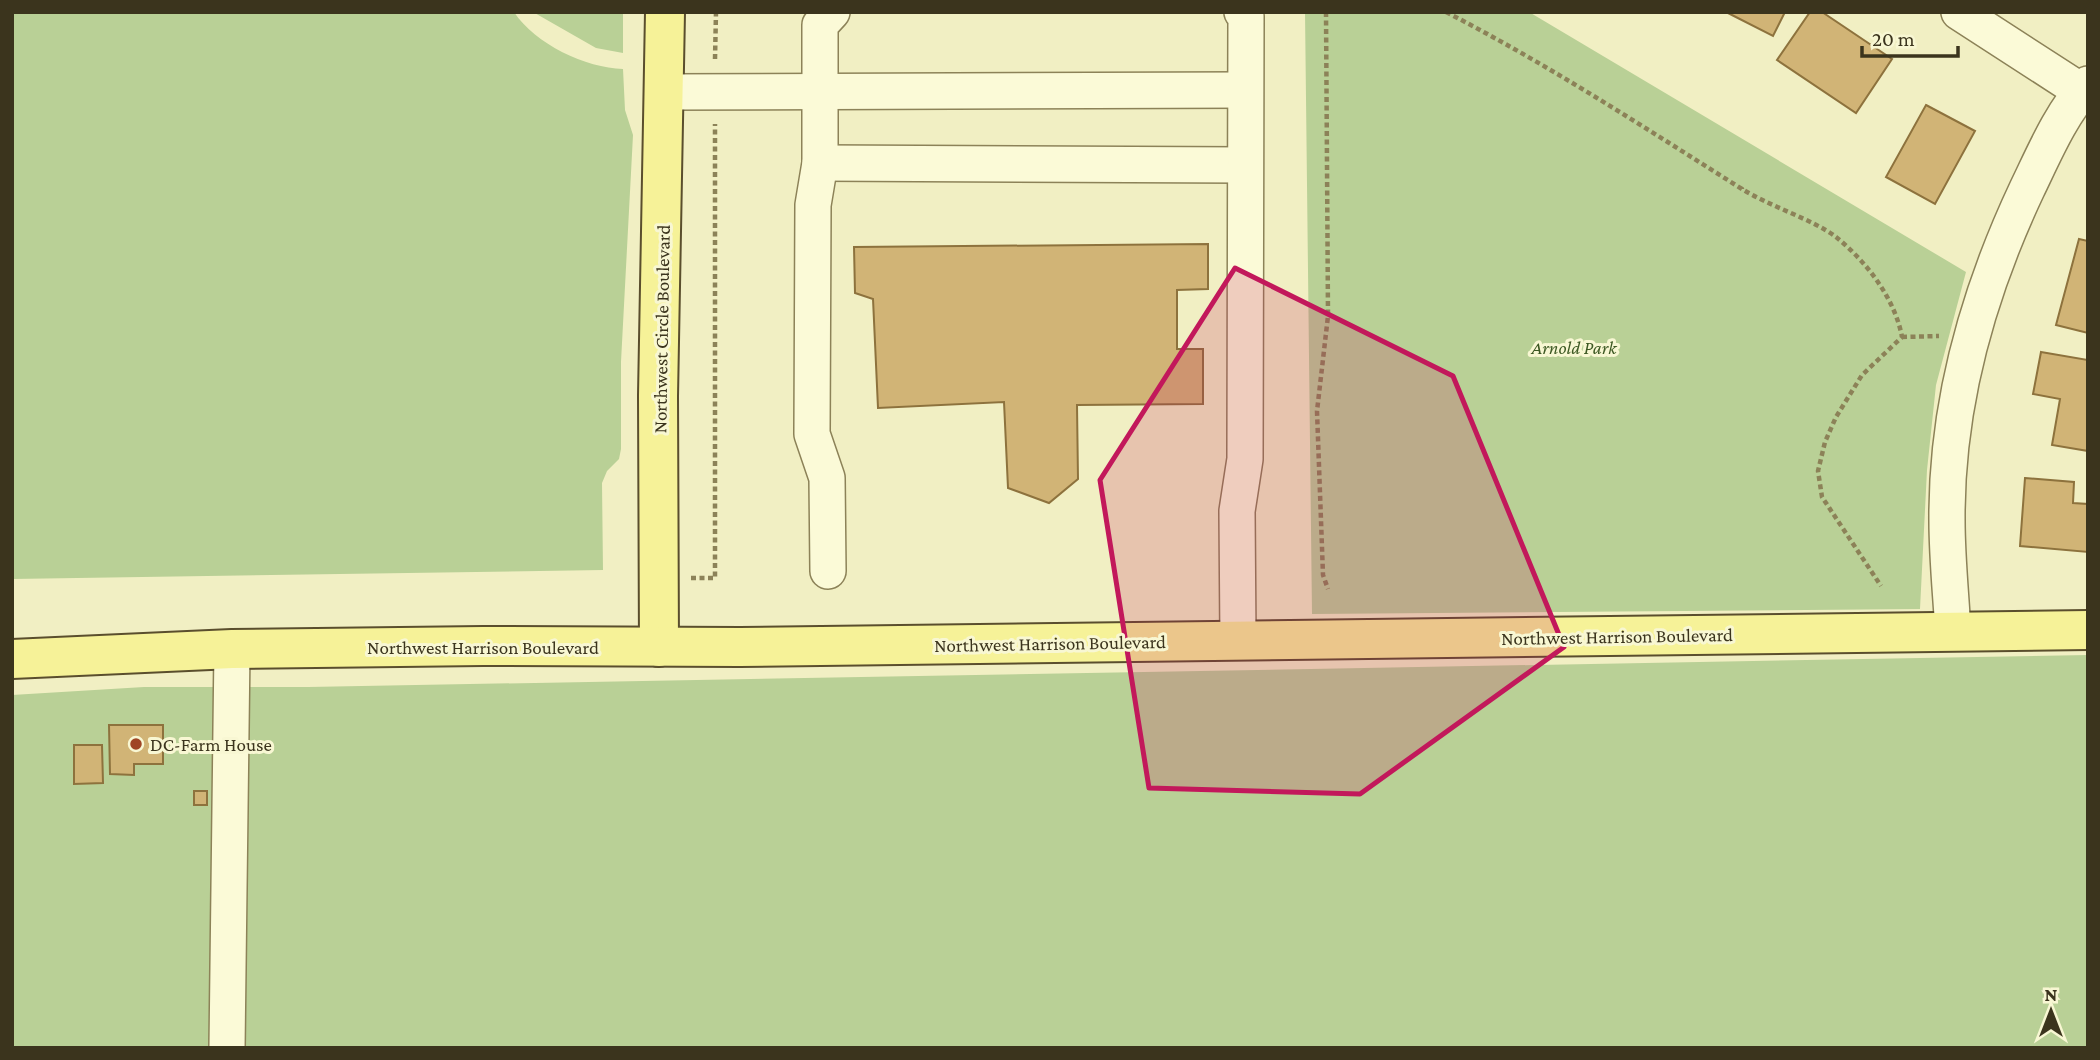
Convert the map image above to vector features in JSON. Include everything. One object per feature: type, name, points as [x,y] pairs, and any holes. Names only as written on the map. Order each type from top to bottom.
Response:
[{"type":"main road","name":"Northwest Circle Boulevard","points":[[659,647],[658,396],[666,92],[665,12]]},
{"type":"main road","name":"Northwest Harrison Boulevard","points":[[12,659],[232,649],[659,647],[2088,630]]},
{"type":"street","points":[[828,571],[827,478],[812,434],[813,205],[820,163],[820,25],[832,12]]},
{"type":"street","points":[[1238,640],[1237,511],[1245,459],[1246,16],[1242,12]]},
{"type":"street","points":[[1953,632],[1947,520],[1949,471],[1958,397],[1968,350],[1987,281],[2021,202],[2048,145],[2084,88],[1959,12]]},
{"type":"street","points":[[666,92],[1245,90]]},
{"type":"street","points":[[820,163],[1245,165]]},
{"type":"street","points":[[227,1048],[232,649]]},
{"type":"path","points":[[659,578],[715,578],[716,12]]},
{"type":"path","points":[[1326,12],[1328,316],[1317,411],[1323,575],[1328,589]]},
{"type":"path","points":[[1446,12],[1556,71],[1630,122],[1744,191],[1836,236],[1874,278],[1898,315],[1902,337],[1862,375],[1836,417],[1825,442],[1818,471],[1822,497],[1881,586]]},
{"type":"highlighted area","points":[[1235,268],[1453,376],[1564,647],[1360,794],[1149,788],[1100,480]]},
{"type":"green space","points":[[12,12],[514,12],[535,34],[562,52],[593,64],[623,69],[625,110],[633,135],[621,362],[621,449],[619,459],[607,471],[602,483],[603,570],[12,579]]},
{"type":"green space","points":[[533,12],[623,12],[623,53],[596,48]]},
{"type":"green space","name":"Arnold Park","points":[[1305,12],[1529,12],[1966,272],[1936,385],[1927,470],[1920,609],[1312,614]]},
{"type":"green space","points":[[2088,655],[2088,1048],[12,1048],[12,695],[144,687],[308,687]]},
{"type":"building","points":[[1726,12],[1785,12],[1773,36]]},
{"type":"building","points":[[1810,12],[1822,12],[1892,59],[1856,113],[1777,60]]},
{"type":"building","points":[[1926,105],[1975,131],[1935,204],[1886,177]]},
{"type":"building","points":[[2079,239],[2088,241],[2088,333],[2056,325]]},
{"type":"building","points":[[1208,244],[1208,289],[1177,290],[1177,349],[1203,349],[1203,404],[1077,405],[1078,479],[1049,503],[1008,488],[1004,402],[878,408],[873,299],[855,293],[854,247]]},
{"type":"building","points":[[2041,352],[2088,360],[2088,451],[2052,445],[2060,399],[2033,394]]},
{"type":"building","points":[[2025,478],[2074,482],[2073,503],[2088,504],[2088,552],[2020,546]]},
{"type":"building","name":"DC-Farm House","points":[[109,725],[163,725],[163,764],[134,764],[134,775],[110,774]]},
{"type":"building","points":[[74,745],[102,745],[103,783],[74,784]]},
{"type":"building","points":[[194,791],[207,791],[207,805],[194,805]]},
{"type":"place","name":"DC-Farm House","points":[[136,744]]}]
